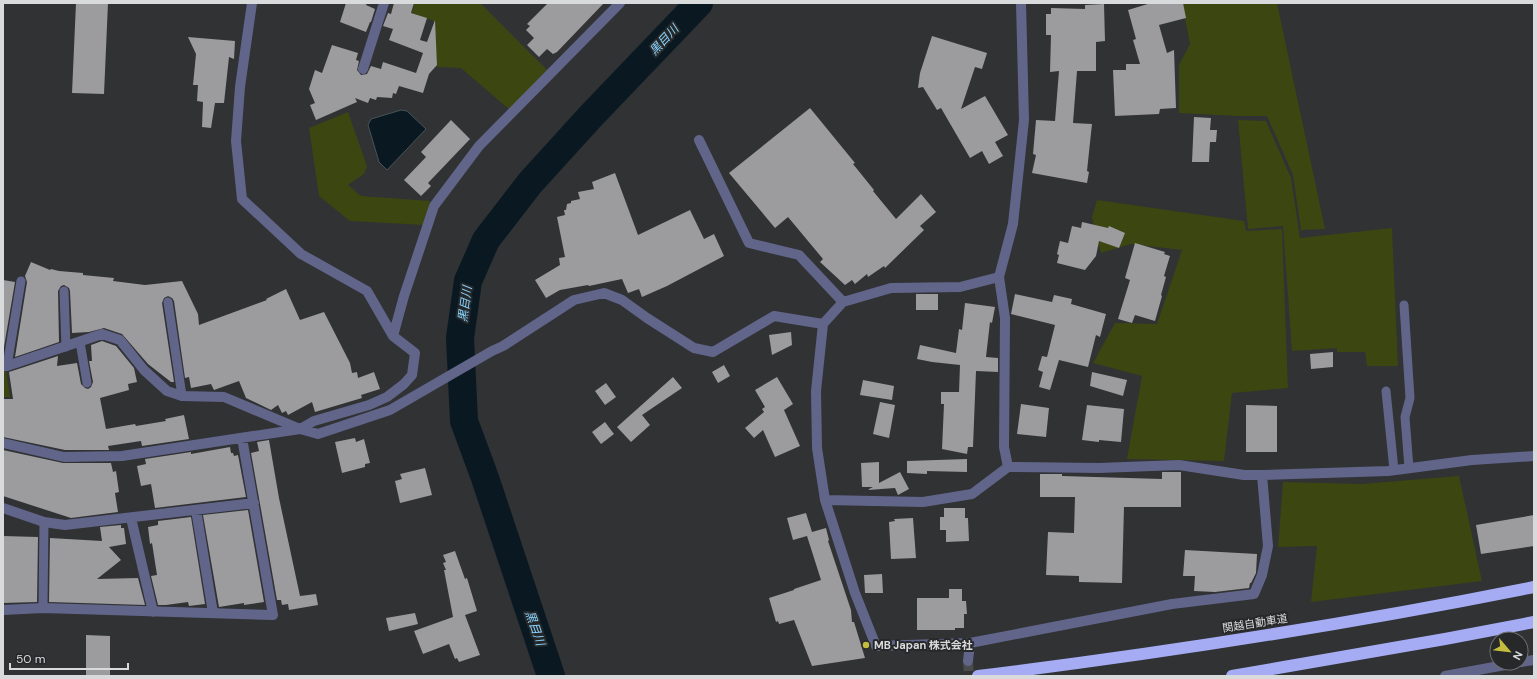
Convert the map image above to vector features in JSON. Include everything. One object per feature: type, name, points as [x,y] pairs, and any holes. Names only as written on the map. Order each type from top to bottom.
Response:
[{"type":"highway","name":"関越自動車道","points":[[978,676],[1115,659],[1259,636],[1432,607],[1534,587]]},
{"type":"highway","points":[[1232,676],[1445,640],[1534,622]]},
{"type":"street","points":[[3,443],[64,457],[122,456],[300,429],[314,421],[369,405],[387,397],[404,384],[412,375],[415,353],[393,336],[366,291],[301,254],[242,200],[236,141],[240,87],[252,3]]},
{"type":"street","points":[[364,69],[384,3]]},
{"type":"street","points":[[393,336],[404,296],[434,206],[480,146],[620,3]]},
{"type":"street","points":[[1008,467],[1004,447],[1005,318],[999,277],[1013,224],[1024,120],[1021,3]]},
{"type":"street","points":[[699,140],[749,243],[800,255],[843,302]]},
{"type":"street","points":[[999,277],[960,287],[891,288],[843,302],[823,324],[816,391],[817,448],[825,500],[855,593],[876,646],[970,642],[1172,604],[1254,594],[1262,575],[1268,546],[1262,475]]},
{"type":"street","points":[[5,366],[102,334],[120,340],[144,370],[167,391],[182,396],[224,397],[300,429],[318,434],[390,410],[503,346],[574,300],[604,293],[622,300],[694,348],[712,352],[774,316],[823,324]]},
{"type":"street","points":[[3,610],[43,608],[273,615],[242,438]]},
{"type":"street","points":[[825,500],[923,502],[972,494],[1008,467],[1099,468],[1179,466],[1244,475],[1262,475],[1394,470],[1472,460],[1534,456]]},
{"type":"street","points":[[3,508],[44,522],[65,525],[254,503]]},
{"type":"street","points":[[196,510],[213,613]]},
{"type":"street","points":[[131,518],[153,612]]},
{"type":"street","points":[[968,661],[970,642]]},
{"type":"street","points":[[1445,676],[1489,668]]},
{"type":"lane","points":[[5,366],[21,281]]},
{"type":"lane","points":[[64,291],[66,347]]},
{"type":"lane","points":[[168,302],[182,396]]},
{"type":"lane","points":[[1404,305],[1410,398],[1405,417],[1409,468]]},
{"type":"lane","points":[[80,342],[87,383]]},
{"type":"lane","points":[[1386,391],[1394,470]]},
{"type":"lane","points":[[43,608],[44,522]]},
{"type":"green space","points":[[415,3],[480,3],[547,70],[510,110],[461,68],[437,67],[434,21],[412,13]]},
{"type":"green space","points":[[1182,3],[1277,3],[1325,229],[1301,230],[1293,175],[1267,116],[1179,113],[1179,65],[1190,44]]},
{"type":"green space","points":[[348,112],[367,166],[364,174],[348,185],[361,196],[430,201],[424,225],[350,221],[319,196],[309,128]]},
{"type":"green space","points":[[1238,120],[1266,121],[1291,178],[1300,238],[1392,228],[1398,366],[1367,366],[1365,352],[1337,352],[1337,348],[1292,351],[1283,226],[1248,229]]},
{"type":"green space","points":[[1097,200],[1244,221],[1246,231],[1282,229],[1288,388],[1232,393],[1224,461],[1127,459],[1142,376],[1093,363],[1115,323],[1157,324],[1182,250],[1131,244],[1101,253],[1092,217]]},
{"type":"green space","points":[[3,370],[6,370],[10,397],[3,397]]},
{"type":"green space","points":[[1459,476],[1482,581],[1311,602],[1317,546],[1278,547],[1283,482],[1361,484]]},
{"type":"water","points":[[401,110],[407,111],[426,129],[387,170],[379,162],[368,125],[371,119]]},
{"type":"building","points":[[76,3],[108,3],[104,94],[72,93]]},
{"type":"building","points":[[346,3],[367,3],[366,5],[375,9],[366,32],[340,22]]},
{"type":"building","points":[[394,3],[414,3],[411,13],[427,18],[420,40],[427,42],[435,20],[437,65],[429,74],[423,93],[399,86],[396,94],[393,93],[392,98],[377,97],[376,100],[370,98],[368,103],[355,98],[357,102],[316,120],[310,105],[315,103],[309,89],[315,70],[322,73],[332,45],[358,53],[356,60],[359,61],[357,70],[361,75],[367,74],[371,66],[381,69],[383,62],[416,73],[423,53],[389,40],[393,29],[383,26],[388,13],[391,14]]},
{"type":"building","points":[[548,3],[604,3],[557,52],[553,54],[547,49],[539,57],[527,45],[534,38],[526,30],[530,26],[527,24]]},
{"type":"building","points":[[1151,3],[1183,3],[1186,18],[1159,25],[1167,53],[1174,50],[1176,108],[1160,109],[1159,114],[1115,116],[1113,70],[1126,70],[1126,64],[1140,64],[1133,40],[1136,39],[1128,10]]},
{"type":"building","points":[[1104,4],[1105,41],[1096,42],[1096,71],[1077,71],[1073,123],[1092,124],[1087,183],[1032,173],[1036,155],[1033,154],[1036,120],[1055,121],[1059,71],[1050,72],[1051,35],[1046,35],[1046,14],[1051,14],[1051,8],[1085,9],[1085,5]]},
{"type":"building","points":[[932,36],[987,53],[982,69],[975,67],[961,109],[985,96],[1008,135],[995,142],[1003,156],[989,164],[982,151],[970,158],[941,108],[937,110],[923,87],[918,88],[920,73]]},
{"type":"building","points":[[188,37],[235,41],[234,59],[229,57],[224,103],[215,103],[211,128],[202,127],[203,102],[197,101],[198,85],[193,85],[196,54]]},
{"type":"building","points":[[810,108],[855,163],[853,164],[896,219],[921,194],[936,212],[920,226],[924,230],[885,268],[884,266],[868,277],[867,274],[855,284],[852,280],[845,285],[820,262],[823,259],[788,217],[775,228],[729,173]]},
{"type":"building","points":[[1194,117],[1211,118],[1210,130],[1217,130],[1216,142],[1210,142],[1209,162],[1192,162]]},
{"type":"building","points":[[451,120],[470,139],[428,183],[431,186],[421,196],[404,180],[426,157],[421,152]]},
{"type":"building","points":[[615,173],[638,235],[690,210],[704,239],[714,234],[724,256],[667,286],[642,297],[639,289],[628,293],[622,279],[560,290],[546,298],[535,280],[560,265],[559,258],[565,257],[557,217],[565,215],[564,210],[566,210],[567,204],[571,203],[571,201],[580,199],[578,192],[594,189],[592,182]]},
{"type":"building","points":[[1082,222],[1108,228],[1109,226],[1125,233],[1119,248],[1099,241],[1096,256],[1085,270],[1057,263],[1059,255],[1057,254],[1060,241],[1068,243],[1072,226],[1081,228]]},
{"type":"building","points":[[1135,243],[1165,252],[1164,254],[1170,256],[1164,276],[1166,277],[1155,321],[1135,315],[1132,323],[1118,319],[1130,280],[1125,278]]},
{"type":"building","points":[[31,262],[50,270],[114,278],[113,281],[145,285],[182,281],[198,314],[199,325],[267,300],[266,299],[286,289],[300,320],[324,312],[350,363],[352,373],[357,372],[358,378],[374,372],[380,389],[361,395],[362,398],[315,412],[312,402],[288,415],[286,411],[282,413],[278,405],[271,410],[246,398],[239,381],[214,390],[211,384],[191,388],[189,377],[185,378],[174,301],[168,296],[164,298],[162,303],[174,382],[171,382],[148,364],[122,334],[104,328],[89,332],[72,333],[70,291],[69,288],[64,285],[61,286],[58,291],[59,342],[15,357],[27,282],[25,276]]},
{"type":"building","points":[[3,280],[15,282],[3,353]]},
{"type":"building","points":[[916,294],[938,294],[938,310],[916,310]]},
{"type":"building","points":[[1015,294],[1052,302],[1054,295],[1072,299],[1071,304],[1106,314],[1100,337],[1096,335],[1088,367],[1059,360],[1050,390],[1039,387],[1043,372],[1038,370],[1042,356],[1047,357],[1055,325],[1011,314]]},
{"type":"building","points":[[965,303],[995,307],[992,323],[990,322],[986,357],[998,358],[998,372],[976,371],[973,447],[968,447],[967,454],[942,449],[944,404],[941,404],[941,392],[959,392],[960,365],[917,359],[920,345],[956,353],[959,329],[962,330]]},
{"type":"building","points":[[791,332],[792,345],[772,355],[769,335]]},
{"type":"building","points":[[102,341],[116,346],[134,368],[137,382],[128,384],[129,390],[100,398],[106,429],[166,421],[165,419],[184,415],[189,439],[142,446],[141,441],[108,446],[109,450],[65,450],[3,437],[3,399],[13,399],[9,372],[58,356],[57,366],[77,363],[81,384],[88,389],[91,387],[93,382],[89,361],[92,361],[91,345]]},
{"type":"building","points":[[1333,352],[1333,367],[1311,369],[1310,354]]},
{"type":"building","points":[[724,365],[730,376],[718,383],[712,372]]},
{"type":"building","points":[[1092,372],[1127,380],[1123,396],[1090,386]]},
{"type":"building","points":[[673,377],[682,388],[642,415],[650,425],[631,442],[617,427]]},
{"type":"building","points":[[777,377],[793,404],[784,410],[800,446],[775,457],[763,430],[754,438],[745,428],[764,412],[762,409],[765,407],[755,390]]},
{"type":"building","points":[[863,380],[894,386],[892,400],[860,395]]},
{"type":"building","points":[[606,383],[616,397],[605,405],[595,391]]},
{"type":"building","points":[[880,402],[895,405],[889,438],[873,434]]},
{"type":"building","points":[[1021,404],[1049,408],[1046,437],[1017,434]]},
{"type":"building","points":[[1087,405],[1124,409],[1121,442],[1082,440]]},
{"type":"building","points":[[1246,405],[1277,406],[1277,452],[1246,452]]},
{"type":"building","points":[[605,422],[614,434],[601,444],[592,432]]},
{"type":"building","points":[[355,438],[356,442],[364,439],[370,463],[365,464],[365,467],[342,473],[335,442]]},
{"type":"building","points":[[269,440],[279,498],[300,596],[316,594],[318,605],[289,610],[288,604],[282,605],[281,600],[277,600],[251,453],[259,451],[257,442]]},
{"type":"building","points":[[230,447],[231,453],[233,453],[234,456],[238,455],[246,497],[155,508],[151,484],[141,486],[137,466],[146,464],[145,459],[191,452],[191,454]]},
{"type":"building","points":[[3,450],[63,463],[111,463],[113,472],[116,471],[119,492],[115,493],[118,512],[71,518],[3,496]]},
{"type":"building","points":[[967,459],[967,472],[927,471],[927,474],[907,473],[907,461]]},
{"type":"building","points":[[879,462],[879,483],[900,472],[909,489],[898,495],[895,488],[867,490],[873,487],[862,487],[861,463]]},
{"type":"building","points":[[425,468],[432,495],[400,503],[395,481],[402,479],[400,474]]},
{"type":"building","points":[[1162,472],[1181,472],[1181,507],[1124,507],[1122,583],[1079,582],[1079,576],[1046,575],[1048,532],[1074,533],[1075,497],[1040,497],[1040,474],[1162,479]]},
{"type":"building","points":[[944,508],[965,508],[965,518],[968,518],[969,541],[946,542],[946,530],[940,530],[940,517],[944,517]]},
{"type":"building","points":[[248,510],[264,602],[244,605],[244,603],[219,607],[203,515]]},
{"type":"building","points":[[806,513],[812,532],[826,528],[828,541],[851,610],[852,622],[854,622],[865,658],[812,666],[794,620],[779,624],[778,621],[776,622],[769,598],[821,580],[807,536],[793,540],[787,518]]},
{"type":"building","points":[[1534,515],[1534,546],[1481,554],[1476,525]]},
{"type":"building","points":[[191,517],[205,604],[189,606],[188,602],[158,605],[151,576],[157,575],[148,527],[158,525],[158,521]]},
{"type":"building","points":[[913,518],[916,558],[891,559],[889,522],[895,521],[894,519]]},
{"type":"building","points":[[121,525],[121,528],[124,528],[126,544],[109,547],[121,560],[97,579],[138,578],[145,605],[49,602],[50,538],[102,541],[100,527]]},
{"type":"building","points":[[3,536],[38,537],[37,602],[3,603]]},
{"type":"building","points":[[1185,550],[1257,554],[1256,573],[1250,583],[1249,588],[1215,592],[1194,591],[1195,576],[1183,576]]},
{"type":"building","points":[[455,551],[465,579],[467,578],[477,611],[465,615],[480,655],[459,662],[457,658],[455,659],[449,644],[423,654],[414,631],[453,617],[444,570],[446,570],[443,563],[446,562],[443,555]]},
{"type":"building","points":[[882,574],[883,593],[865,593],[864,575]]},
{"type":"building","points":[[949,589],[962,589],[962,601],[966,601],[967,614],[964,614],[964,628],[955,628],[955,630],[917,630],[917,598],[949,598]]},
{"type":"building","points":[[415,613],[418,624],[389,631],[386,618]]},
{"type":"building","points":[[86,635],[110,636],[110,676],[86,676]]},
{"type":"waterway","name":"黒目川","points":[[551,676],[485,478],[464,421],[460,338],[468,281],[486,240],[530,183],[590,117],[699,3]]},
{"type":"tunnel","points":[[968,661],[969,676]]},
{"type":"place","name":"MB Japan 株式会社","points":[[866,645]]}]
